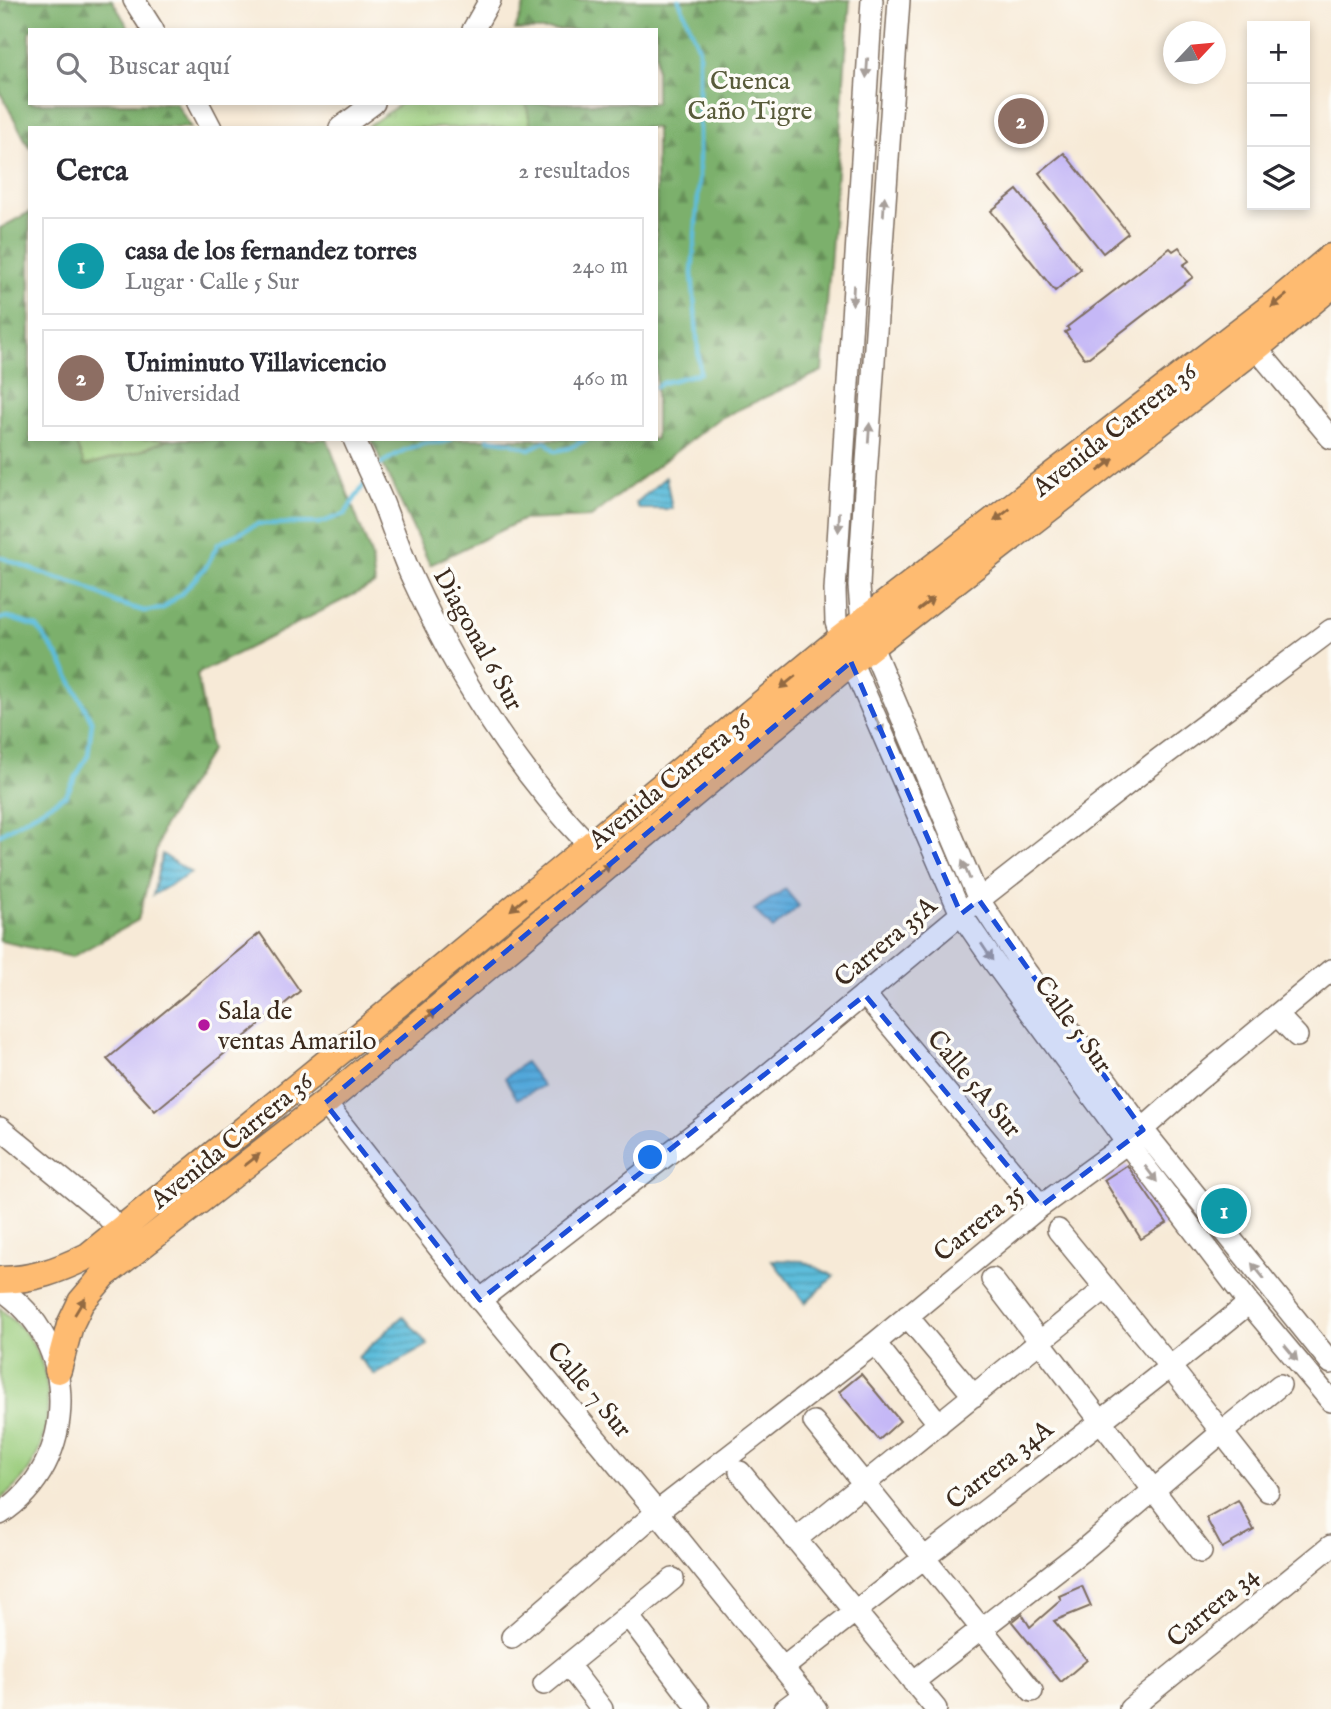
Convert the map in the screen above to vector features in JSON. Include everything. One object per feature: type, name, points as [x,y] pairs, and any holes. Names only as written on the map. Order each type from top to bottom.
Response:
[{"type":"main road","name":"Avenida Carrera 36","points":[[58,1370],[70,1325],[81,1302],[104,1275],[325,1103],[857,643],[1331,257]]},
{"type":"main road","name":"Avenida Carrera 36","points":[[0,1280],[25,1280],[56,1271],[88,1256],[589,845],[1256,348],[1331,286]]},
{"type":"street","points":[[134,0],[152,28]]},
{"type":"street","points":[[474,28],[490,0]]},
{"type":"street","points":[[857,643],[836,622],[835,590],[872,0]]},
{"type":"street","points":[[857,643],[899,0]]},
{"type":"street","points":[[199,105],[210,126]]},
{"type":"street","points":[[343,126],[371,105]]},
{"type":"street","points":[[1256,348],[1331,438]]},
{"type":"street","name":"Diagonal 6 Sur","points":[[355,441],[410,572],[451,656],[476,699],[543,793],[589,845]]},
{"type":"street","name":"Carrera 35A","points":[[480,1300],[705,1126],[961,914],[1159,759],[1331,630]]},
{"type":"street","name":"Calle 5 Sur","points":[[857,643],[979,900],[1135,1137],[1250,1303],[1331,1401]]},
{"type":"street","name":"Calle 5 Sur","points":[[857,643],[961,914],[1004,976],[1135,1137],[1331,1363]]},
{"type":"street","name":"Carrera 35","points":[[512,1637],[657,1512],[875,1343],[1041,1206],[1135,1137],[1197,1081],[1331,970]]},
{"type":"street","name":"Calle 5A Sur","points":[[866,995],[1041,1206]]},
{"type":"street","points":[[1277,1016],[1297,1036]]},
{"type":"street","name":"Calle 7 Sur","points":[[325,1103],[480,1300],[657,1512],[810,1702]]},
{"type":"street","points":[[0,1128],[106,1215],[120,1231]]},
{"type":"street","points":[[1058,1230],[1171,1367],[1268,1491]]},
{"type":"street","points":[[992,1279],[1201,1552]]},
{"type":"street","points":[[795,1540],[1106,1287]]},
{"type":"street","points":[[0,1289],[32,1317],[48,1342],[58,1370],[62,1403],[58,1435],[46,1465],[27,1492],[0,1514]]},
{"type":"street","name":"Carrera 34A","points":[[783,1668],[1250,1303]]},
{"type":"street","points":[[907,1316],[974,1396]]},
{"type":"street","points":[[875,1343],[939,1424]]},
{"type":"street","points":[[913,1682],[1087,1548],[1154,1488],[1280,1385]]},
{"type":"street","points":[[814,1422],[1032,1691]]},
{"type":"street","points":[[740,1472],[936,1709]]},
{"type":"street","name":"Carrera 34","points":[[1130,1709],[1331,1546]]},
{"type":"street","points":[[544,1684],[673,1579]]},
{"type":"street","points":[[629,1617],[699,1709]]},
{"type":"street","points":[[568,1665],[602,1709]]},
{"type":"street","points":[[785,1709],[810,1702]]},
{"type":"highlighted area","points":[[851,662],[961,914],[979,900],[1143,1130],[1041,1206],[865,995],[480,1300],[325,1103]]},
{"type":"green space","points":[[0,0],[112,0],[129,28],[28,28],[28,105],[177,105],[190,126],[28,126],[28,145],[0,92]]},
{"type":"green space","name":"Cuenca Caño Tigre","points":[[526,0],[850,0],[822,371],[718,419],[591,517],[522,520],[430,565],[372,441],[658,441],[658,126],[531,126],[526,105],[658,105],[658,28],[516,28]]},
{"type":"green space","points":[[399,105],[526,105],[531,126],[368,126]]},
{"type":"green space","points":[[28,213],[28,441],[75,441],[85,465],[134,453],[164,441],[328,441],[371,555],[375,584],[197,674],[211,750],[162,829],[138,920],[72,957],[0,941],[0,228]]},
{"type":"green space","points":[[75,441],[164,441],[134,453],[85,466]]},
{"type":"green space","points":[[0,1308],[24,1331],[37,1351],[47,1388],[48,1407],[46,1426],[34,1461],[21,1480],[0,1500]]},
{"type":"water","points":[[666,477],[672,509],[639,509],[636,503]]},
{"type":"water","points":[[162,854],[191,873],[153,895]]},
{"type":"water","points":[[785,889],[799,906],[773,929],[754,910]]},
{"type":"water","points":[[525,1062],[543,1086],[517,1099],[505,1078]]},
{"type":"water","points":[[772,1260],[803,1261],[834,1276],[805,1303]]},
{"type":"water","points":[[403,1316],[428,1345],[375,1375],[358,1357]]},
{"type":"building","points":[[1064,153],[1128,233],[1103,253],[1039,173]]},
{"type":"building","points":[[1017,190],[1081,269],[1055,291],[991,211]]},
{"type":"building","points":[[1179,247],[1189,261],[1183,265],[1193,277],[1089,357],[1084,358],[1065,332],[1069,330],[1067,327],[1170,248],[1173,251]]},
{"type":"building","name":"Sala de ventas Amarilo","points":[[260,933],[300,991],[155,1111],[107,1059]]},
{"type":"building","points":[[1127,1165],[1167,1223],[1141,1239],[1104,1180]]},
{"type":"building","points":[[861,1374],[900,1421],[879,1440],[839,1392]]},
{"type":"building","points":[[1238,1500],[1254,1530],[1222,1548],[1206,1518]]},
{"type":"building","points":[[1082,1586],[1091,1606],[1054,1621],[1087,1660],[1061,1682],[1012,1622],[1022,1614],[1030,1627],[1061,1600],[1059,1596]]},
{"type":"waterway","points":[[658,386],[700,373],[692,273],[699,184],[699,48],[679,0]]},
{"type":"waterway","points":[[375,469],[407,449],[446,441]]},
{"type":"waterway","points":[[502,441],[529,449],[545,441]]},
{"type":"waterway","points":[[545,441],[555,451],[583,441]]},
{"type":"waterway","points":[[0,557],[84,586],[117,603],[144,611],[162,609],[182,593],[206,567],[218,544],[257,524],[320,523],[345,514],[366,481]]},
{"type":"waterway","points":[[0,619],[7,617],[37,627],[60,659],[92,722],[88,755],[66,795],[0,834]]},
{"type":"place","name":"Uniminuto Villavicencio","points":[[1021,121]]},
{"type":"place","name":"Sala de ventas Amarilo","points":[[204,1025]]},
{"type":"place","name":"casa de los fernandez torres","points":[[1224,1211]]}]
